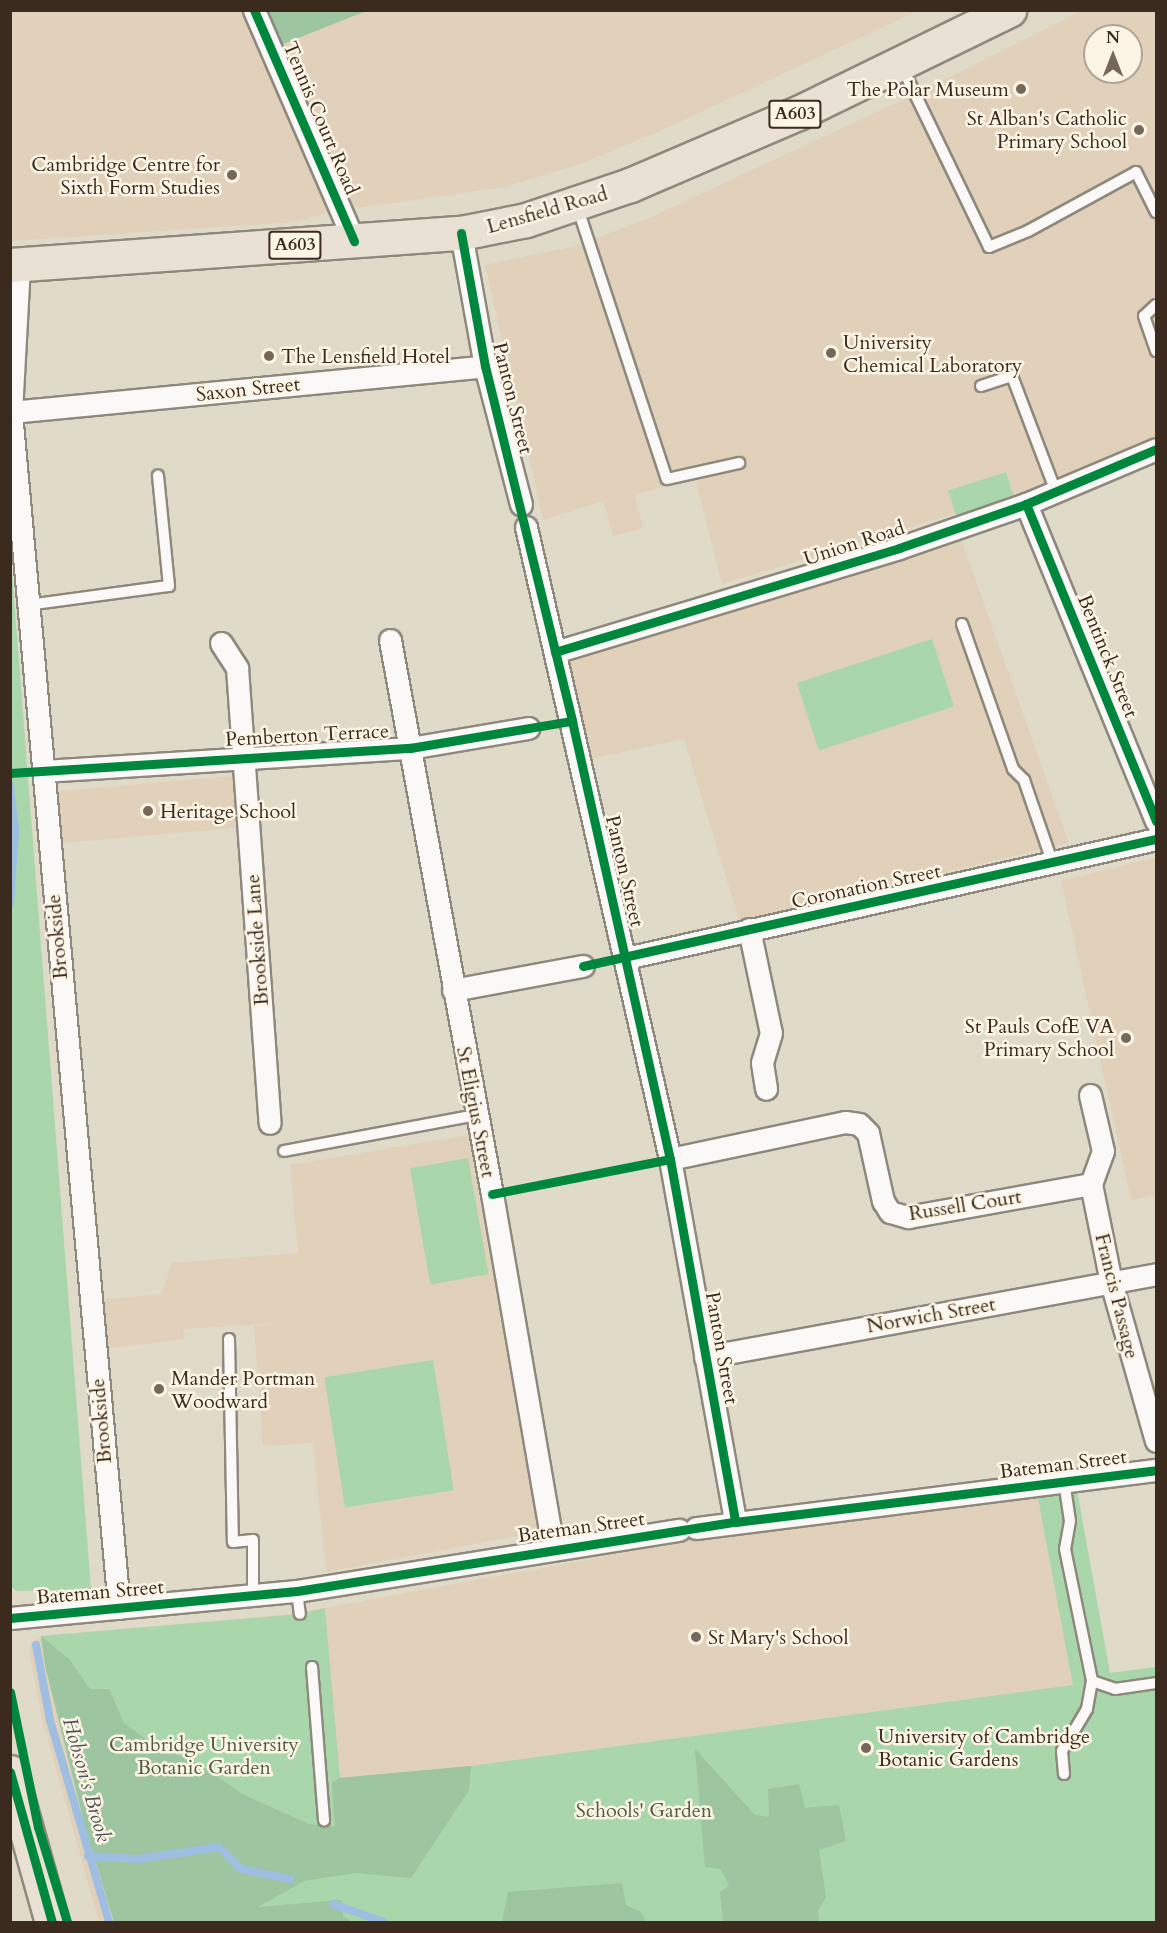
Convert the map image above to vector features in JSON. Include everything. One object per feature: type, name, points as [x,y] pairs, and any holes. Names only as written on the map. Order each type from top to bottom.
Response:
[{"type":"main road","name":"Lensfield Road","points":[[15,265],[461,233],[576,206],[798,113],[1009,10]]},
{"type":"main road","points":[[10,1772],[25,1840],[52,1923]]},
{"type":"street","name":"Tennis Court Road","points":[[254,10],[354,241]]},
{"type":"street","name":"Panton Street","points":[[461,233],[485,366],[521,504]]},
{"type":"street","name":"Brookside","points":[[15,265],[11,412],[119,1608]]},
{"type":"street","name":"Saxon Street","points":[[11,412],[485,366]]},
{"type":"street","name":"Union Road","points":[[555,652],[760,592],[1026,504],[1156,449]]},
{"type":"street","name":"Bentinck Street","points":[[1026,504],[1156,821]]},
{"type":"street","name":"Panton Street","points":[[526,527],[670,1159],[735,1522]]},
{"type":"street","name":"St Eligius Street","points":[[390,640],[553,1548]]},
{"type":"street","name":"Brookside Lane","points":[[221,643],[237,668],[270,1124]]},
{"type":"street","name":"Pemberton Terrace","points":[[43,771],[244,756],[410,748],[528,728]]},
{"type":"street","name":"Coronation Street","points":[[626,958],[749,929],[1053,865],[1156,840]]},
{"type":"street","points":[[749,929],[771,1034],[762,1064],[766,1089]]},
{"type":"street","points":[[453,990],[584,966]]},
{"type":"street","points":[[1090,1095],[1102,1151],[1091,1184]]},
{"type":"street","name":"Russell Court","points":[[670,1159],[845,1122],[859,1124],[868,1133],[883,1201],[890,1212],[908,1217],[1091,1184]]},
{"type":"street","name":"Francis Passage","points":[[1091,1184],[1111,1282],[1156,1441]]},
{"type":"street","name":"Norwich Street","points":[[705,1357],[1156,1274]]},
{"type":"street","name":"Bateman Street","points":[[10,1618],[297,1591],[553,1548],[735,1522],[1156,1470]]},
{"type":"lane","points":[[901,64],[989,247],[1028,231],[1136,172],[1156,212]]},
{"type":"lane","points":[[576,206],[667,479],[739,464]]},
{"type":"lane","points":[[1156,305],[1144,316],[1156,351]]},
{"type":"lane","points":[[981,386],[1012,376],[1056,492]]},
{"type":"lane","points":[[28,605],[169,586],[158,476]]},
{"type":"lane","points":[[962,624],[1013,769],[1024,780],[1053,865]]},
{"type":"lane","points":[[284,1151],[477,1115]]},
{"type":"lane","points":[[229,1339],[233,1542],[253,1540],[253,1596]]},
{"type":"lane","points":[[1064,1481],[1070,1521],[1065,1549],[1092,1681],[1087,1709],[1062,1751],[1064,1774]]},
{"type":"lane","points":[[297,1591],[300,1614]]},
{"type":"lane","points":[[312,1667],[324,1821]]},
{"type":"lane","points":[[1092,1681],[1115,1689],[1156,1683]]},
{"type":"shaded area","points":[[11,11],[246,11],[329,202],[327,213],[295,222],[11,241]]},
{"type":"shaded area","points":[[262,11],[917,11],[658,132],[577,165],[505,187],[359,208],[344,204]]},
{"type":"shaded area","name":"University Chemical Laboratory","points":[[1081,11],[1156,11],[1156,441],[1060,482],[722,584],[695,477],[635,495],[643,528],[613,536],[603,501],[543,520],[485,265],[571,247],[645,220],[928,88]]},
{"type":"shaded area","points":[[960,536],[1069,843],[739,920],[684,739],[585,760],[564,658]]},
{"type":"shaded area","name":"Heritage School","points":[[233,776],[238,828],[60,843],[56,792]]},
{"type":"shaded area","name":"St Pauls CofE VA Primary School","points":[[1156,857],[1156,1195],[1131,1200],[1061,881]]},
{"type":"shaded area","points":[[468,1135],[538,1532],[326,1572],[313,1443],[263,1446],[254,1326],[282,1323],[183,1329],[184,1339],[105,1349],[100,1300],[161,1294],[172,1263],[298,1253],[290,1165]]},
{"type":"shaded area","name":"Cambridge University Botanic Garden","points":[[1037,1493],[1074,1684],[1156,1922],[99,1922],[42,1718],[29,1650],[31,1642],[41,1636],[291,1614],[722,1535]]},
{"type":"green space","points":[[268,11],[366,11],[283,44]]},
{"type":"green space","points":[[1006,472],[1014,497],[956,516],[948,491]]},
{"type":"green space","points":[[11,559],[91,1589],[16,1591],[11,1586]]},
{"type":"green space","points":[[932,639],[954,707],[819,750],[797,683]]},
{"type":"green space","points":[[468,1158],[488,1274],[430,1284],[410,1168]]},
{"type":"green space","points":[[433,1360],[454,1490],[345,1508],[324,1377]]},
{"type":"green space","name":"Cambridge University Botanic Garden","points":[[1077,1490],[1110,1673],[1156,1667],[1156,1922],[114,1922],[85,1826],[45,1665],[41,1636],[300,1614],[325,1608],[340,1778],[471,1766],[1073,1685],[1037,1493]]},
{"type":"green space","points":[[41,1636],[69,1659],[90,1689],[109,1689],[124,1723],[154,1745],[199,1764],[244,1795],[309,1824],[335,1827],[332,1783],[339,1778],[471,1766],[469,1790],[411,1878],[355,1873],[304,1881],[258,1907],[341,1900],[343,1916],[352,1922],[114,1922],[85,1826],[45,1665]]},
{"type":"green space","points":[[695,1749],[755,1815],[769,1817],[768,1789],[799,1784],[805,1808],[839,1805],[846,1841],[819,1850],[826,1897],[818,1911],[819,1922],[723,1922],[720,1892],[729,1886],[721,1869],[705,1867]]},
{"type":"green space","points":[[622,1883],[626,1905],[641,1912],[646,1922],[502,1922],[508,1892]]},
{"type":"waterway","name":"Hobson's Brook","points":[[10,785],[15,830],[10,904]]},
{"type":"waterway","name":"Hobson's Brook","points":[[36,1645],[50,1720],[109,1922]]},
{"type":"waterway","points":[[88,1856],[139,1859],[219,1847],[241,1869],[290,1879]]},
{"type":"waterway","points":[[333,1904],[384,1922]]},
{"type":"cycle path","points":[[254,10],[354,241]]},
{"type":"cycle path","points":[[461,233],[485,366],[572,721],[670,1159],[735,1522]]},
{"type":"cycle path","points":[[555,652],[899,548],[1026,504],[1156,449]]},
{"type":"cycle path","points":[[1026,504],[1156,821]]},
{"type":"cycle path","points":[[10,773],[410,748],[572,721]]},
{"type":"cycle path","points":[[583,966],[1156,839]]},
{"type":"cycle path","points":[[492,1194],[670,1159]]},
{"type":"cycle path","points":[[10,1618],[297,1591],[735,1522],[1156,1470]]},
{"type":"cycle path","points":[[10,1692],[38,1827],[67,1922]]},
{"type":"cycle path","points":[[10,1772],[52,1922]]},
{"type":"place","name":"The Polar Museum","points":[[1021,89]]},
{"type":"place","name":"St Alban's Catholic Primary School","points":[[1139,130]]},
{"type":"place","name":"Cambridge Centre for Sixth Form Studies","points":[[232,175]]},
{"type":"place","name":"University Chemical Laboratory","points":[[831,353]]},
{"type":"place","name":"The Lensfield Hotel","points":[[269,356]]},
{"type":"place","name":"Heritage School","points":[[148,811]]},
{"type":"place","name":"St Pauls CofE VA Primary School","points":[[1126,1038]]},
{"type":"place","name":"Mander Portman Woodward","points":[[159,1389]]},
{"type":"place","name":"St Mary's School","points":[[696,1637]]},
{"type":"place","name":"University of Cambridge Botanic Gardens","points":[[866,1748]]},
{"type":"park label","name":"Schools' Garden","points":[[644,1810]]}]
